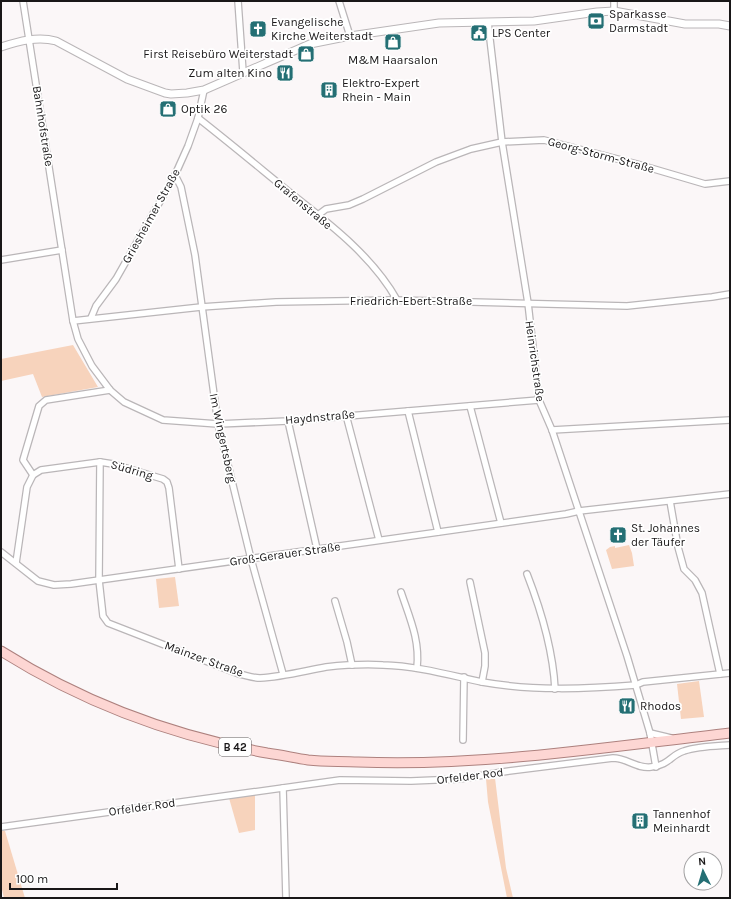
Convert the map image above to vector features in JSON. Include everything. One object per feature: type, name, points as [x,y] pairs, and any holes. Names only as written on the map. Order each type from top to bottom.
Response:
[{"type":"main road","name":"B 42","points":[[1,651],[71,690],[150,722],[217,743],[309,760],[388,763],[437,762],[517,757],[730,733]]},
{"type":"street","name":"Bahnhofstraße","points":[[23,1],[73,321]]},
{"type":"street","points":[[238,1],[243,72]]},
{"type":"street","points":[[339,1],[350,36]]},
{"type":"street","points":[[614,1],[614,11]]},
{"type":"street","points":[[1,47],[30,39],[44,38],[56,41],[127,79],[171,94],[187,94],[204,90],[310,44],[350,36],[439,23],[534,21],[614,11],[685,24],[719,24],[730,26]]},
{"type":"street","name":"Heinrichstraße","points":[[488,22],[502,142],[528,303],[538,400],[552,430],[636,685],[652,742]]},
{"type":"street","name":"Griesheimer Straße","points":[[91,318],[96,306],[116,279],[175,175],[198,118],[204,90]]},
{"type":"street","name":"Grafenstraße","points":[[198,118],[318,215],[371,264],[389,286],[397,300]]},
{"type":"street","name":"Georg-Storm-Straße","points":[[318,215],[326,209],[350,205],[436,162],[471,150],[502,142],[544,140],[644,166],[705,184],[730,181]]},
{"type":"street","name":"Im Wingertsberg","points":[[175,175],[181,186],[192,241],[218,424],[251,559],[283,674]]},
{"type":"street","points":[[1,260],[62,250]]},
{"type":"street","name":"Friedrich-Ebert-Straße","points":[[91,318],[201,307],[276,302],[397,300],[627,306],[730,294]]},
{"type":"street","points":[[73,321],[91,318]]},
{"type":"street","name":"Haydnstraße","points":[[73,321],[78,339],[92,366],[110,390],[124,402],[163,420],[218,424],[288,420],[538,400]]},
{"type":"street","points":[[16,563],[27,487],[33,475],[23,460],[39,406],[46,400],[110,390]]},
{"type":"street","points":[[470,406],[501,523]]},
{"type":"street","points":[[408,411],[438,532]]},
{"type":"street","points":[[346,415],[379,540]]},
{"type":"street","points":[[288,420],[317,549]]},
{"type":"street","points":[[552,430],[730,420]]},
{"type":"street","name":"Südring","points":[[33,475],[41,470],[100,462],[113,464],[163,479],[167,482],[169,488],[179,569]]},
{"type":"street","name":"Mainzer Straße","points":[[100,462],[99,580],[104,616],[108,623],[239,674],[258,678],[328,667],[385,665],[417,668],[482,682],[525,687],[592,688],[636,685],[643,682],[730,673]]},
{"type":"street","name":"Groß-Gerauer Straße","points":[[1,552],[38,581],[54,585],[251,559],[566,514],[578,511],[730,494]]},
{"type":"street","points":[[670,501],[678,547],[684,569],[695,580],[702,593],[720,674]]},
{"type":"street","points":[[527,574],[534,593],[554,666],[555,688]]},
{"type":"street","points":[[470,582],[485,653],[485,666],[482,682]]},
{"type":"street","points":[[401,592],[416,640],[418,654],[417,668]]},
{"type":"street","points":[[335,601],[352,665]]},
{"type":"street","points":[[463,740],[464,677]]},
{"type":"street","points":[[650,733],[675,740]]},
{"type":"street","points":[[652,742],[656,767],[667,763],[684,750],[730,745]]},
{"type":"street","name":"Orfelder Rod","points":[[1,827],[340,780],[411,781],[459,779],[613,758],[625,759],[641,767],[656,767]]},
{"type":"street","points":[[283,788],[286,898]]},
{"type":"shaded area","points":[[73,345],[98,387],[42,397],[33,374],[1,381],[1,359]]},
{"type":"shaded area","points":[[629,545],[634,566],[612,569],[606,550],[610,547],[615,546],[615,548]]},
{"type":"shaded area","points":[[175,577],[179,606],[159,608],[156,579]]},
{"type":"shaded area","points":[[699,681],[704,717],[681,719],[677,684]]},
{"type":"shaded area","points":[[495,778],[506,868],[513,898],[507,898],[488,802],[486,779]]},
{"type":"shaded area","points":[[255,794],[255,830],[239,833],[229,798]]},
{"type":"shaded area","points":[[1,831],[5,831],[25,898],[4,898],[1,886]]},
{"type":"place","name":"Sparkasse Darmstadt","points":[[596,21]]},
{"type":"place","name":"Evangelische Kirche Weiterstadt","points":[[258,29]]},
{"type":"place","name":"LPS Center","points":[[479,33]]},
{"type":"place","name":"M&M Haarsalon","points":[[393,42]]},
{"type":"place","name":"First Reisebüro Weiterstadt","points":[[306,54]]},
{"type":"place","name":"Zum alten Kino","points":[[285,73]]},
{"type":"place","name":"Elektro-Expert Rhein - Main","points":[[329,90]]},
{"type":"place","name":"Optik 26","points":[[168,109]]},
{"type":"place","name":"St. Johannes der Täufer","points":[[618,535]]},
{"type":"place","name":"Rhodos","points":[[627,706]]},
{"type":"place","name":"Tannenhof Meinhardt","points":[[640,821]]}]
